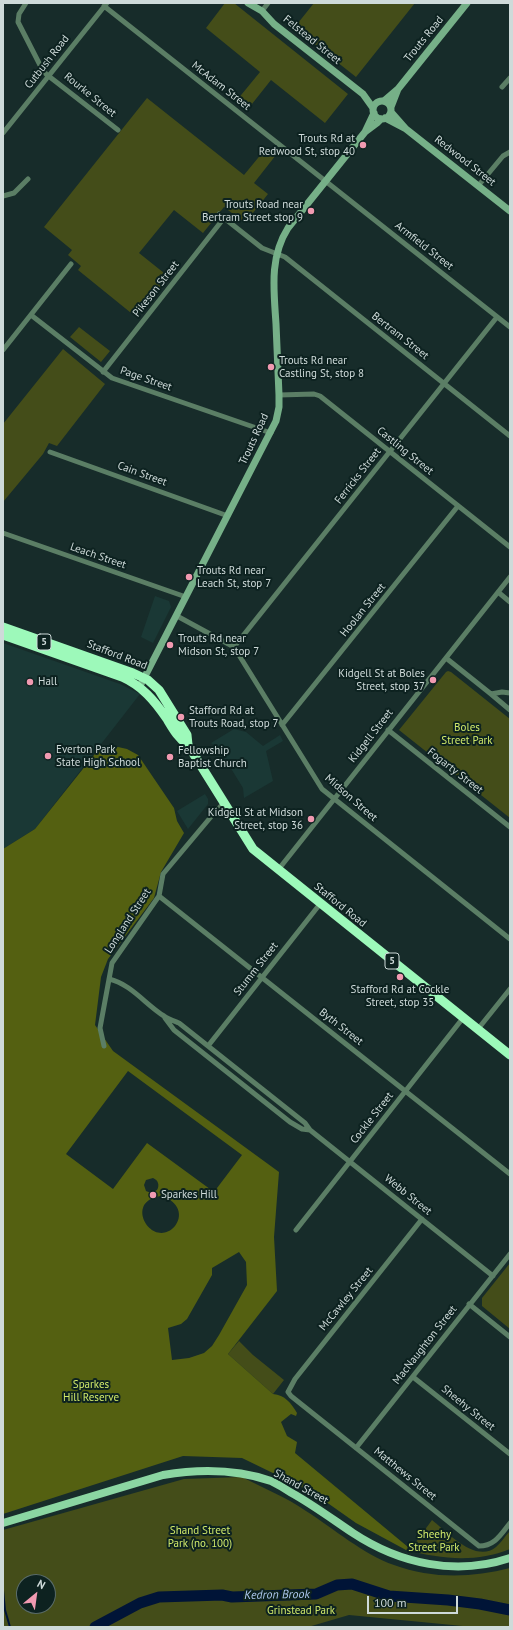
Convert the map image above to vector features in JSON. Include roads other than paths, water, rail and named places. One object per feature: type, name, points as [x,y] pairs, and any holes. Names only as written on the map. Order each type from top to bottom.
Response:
[{"type":"highway","name":"Stafford Road","points":[[3,627],[144,678],[153,683],[163,695],[187,735],[188,745]]},
{"type":"highway","name":"Stafford Road","points":[[3,635],[122,677],[140,686],[157,704],[180,739],[188,745],[250,845],[320,904],[510,1055]]},
{"type":"main road","name":"Shand Street","points":[[3,1523],[163,1475],[211,1470],[240,1473],[272,1482],[319,1509],[354,1534],[398,1557],[448,1566],[474,1566],[510,1558]]},
{"type":"street","name":"Rourke Street","points":[[26,3],[19,14],[18,22],[38,62],[49,76],[118,130]]},
{"type":"street","name":"Felstead Street","points":[[248,3],[262,11],[274,24],[363,94],[382,101],[391,109]]},
{"type":"street","points":[[262,11],[268,3]]},
{"type":"street","name":"Trouts Road","points":[[365,132],[373,111],[382,101],[398,89],[467,3]]},
{"type":"street","name":"Cutbush Road","points":[[3,133],[105,4]]},
{"type":"street","name":"McAdam Street","points":[[105,4],[326,181]]},
{"type":"street","points":[[502,87],[510,78]]},
{"type":"street","name":"Trouts Road","points":[[140,686],[271,433],[278,414],[279,396],[274,274],[277,254],[282,240],[288,228],[365,132],[383,118],[389,116],[398,89]]},
{"type":"street","name":"Felstead Street","points":[[363,94],[373,111],[383,118]]},
{"type":"street","name":"Redwood Street","points":[[391,109],[406,129]]},
{"type":"street","name":"Redwood Street","points":[[383,118],[406,129],[510,211]]},
{"type":"street","points":[[478,186],[503,156],[510,152]]},
{"type":"street","points":[[3,196],[14,193],[28,179]]},
{"type":"street","name":"Armfield Street","points":[[326,181],[510,327]]},
{"type":"street","points":[[219,214],[262,248],[277,254]]},
{"type":"street","name":"Pikeson Street","points":[[103,372],[224,218]]},
{"type":"street","name":"Bertram Street","points":[[277,254],[285,257],[510,436]]},
{"type":"street","points":[[3,350],[71,264]]},
{"type":"street","name":"Page Street","points":[[31,315],[103,372],[116,380],[271,433]]},
{"type":"street","name":"Ferricks Street","points":[[234,647],[497,317]]},
{"type":"street","name":"Castling Street","points":[[279,396],[314,394],[320,396],[510,547]]},
{"type":"street","name":"Cain Street","points":[[50,452],[228,516]]},
{"type":"street","name":"Hoolan Street","points":[[282,725],[458,506]]},
{"type":"street","name":"Leach Street","points":[[3,533],[186,597]]},
{"type":"street","name":"Kidgell Street","points":[[278,870],[510,577]]},
{"type":"street","points":[[498,592],[510,602]]},
{"type":"street","name":"Midson Street","points":[[177,616],[234,647],[318,784],[334,799],[510,938]]},
{"type":"street","points":[[446,658],[510,710]]},
{"type":"street","points":[[491,694],[502,692],[510,693]]},
{"type":"street","name":"Fogarty Street","points":[[388,730],[510,827]]},
{"type":"street","name":"Longland Street","points":[[104,1046],[100,1028],[112,963],[159,896],[163,874],[214,812],[224,803]]},
{"type":"street","name":"Byth Street","points":[[159,896],[510,1174]]},
{"type":"street","name":"Stumm Street","points":[[208,1046],[320,904]]},
{"type":"street","name":"Webb Street","points":[[109,979],[115,980],[127,986],[164,1017],[174,1030],[290,1122],[302,1129],[310,1130]]},
{"type":"street","points":[[478,1030],[510,989]]},
{"type":"street","name":"Webb Street","points":[[164,1017],[179,1023],[493,1276]]},
{"type":"street","name":"Cockle Street","points":[[296,1230],[463,1018]]},
{"type":"street","name":"McCawley Street","points":[[288,1392],[295,1379],[422,1219]]},
{"type":"street","name":"MacNaughton Street","points":[[356,1448],[510,1254]]},
{"type":"street","points":[[469,1304],[510,1337]]},
{"type":"street","name":"Sheehy Street","points":[[413,1377],[510,1454]]},
{"type":"street","name":"Matthews Street","points":[[288,1392],[291,1396],[479,1546],[487,1546],[493,1543],[510,1523]]},
{"type":"waterway","name":"Kedron Brook","points":[[95,1627],[140,1603],[159,1597],[222,1595],[232,1597],[316,1594],[337,1585],[352,1584],[389,1596],[448,1600],[510,1610]]},
{"type":"waterway","name":"Kedron Brook","points":[[3,1590],[5,1610],[10,1627]]},
{"type":"place","name":"Trouts Rd at Redwood St, stop 40","points":[[363,145]]},
{"type":"place","name":"Trouts Road near Bertram Street stop 9","points":[[311,211]]},
{"type":"place","name":"Trouts Rd near Castling St, stop 8","points":[[271,367]]},
{"type":"place","name":"Trouts Rd near Leach St, stop 7","points":[[189,577]]},
{"type":"place","name":"Trouts Rd near Midson St, stop 7","points":[[170,645]]},
{"type":"place","name":"Kidgell St at Boles Street, stop 37","points":[[433,680]]},
{"type":"place","name":"Hall","points":[[30,682]]},
{"type":"place","name":"Stafford Rd at Trouts Road, stop 7","points":[[181,717]]},
{"type":"place","name":"Everton Park State High School","points":[[48,756]]},
{"type":"place","name":"Fellowship Baptist Church","points":[[170,757]]},
{"type":"place","name":"Kidgell St at Midson Street, stop 36","points":[[311,819]]},
{"type":"place","name":"Stafford Rd at Cockle Street, stop 35","points":[[400,977]]},
{"type":"place","name":"Sparkes Hill","points":[[153,1195]]},
{"type":"park label","name":"Boles Street Park","points":[[467,734]]},
{"type":"park label","name":"Sparkes Hill Reserve","points":[[91,1391]]},
{"type":"park label","name":"Shand Street Park (no. 100)","points":[[200,1537]]},
{"type":"park label","name":"Sheehy Street Park","points":[[434,1541]]},
{"type":"park label","name":"Grinstead Park","points":[[301,1611]]}]
